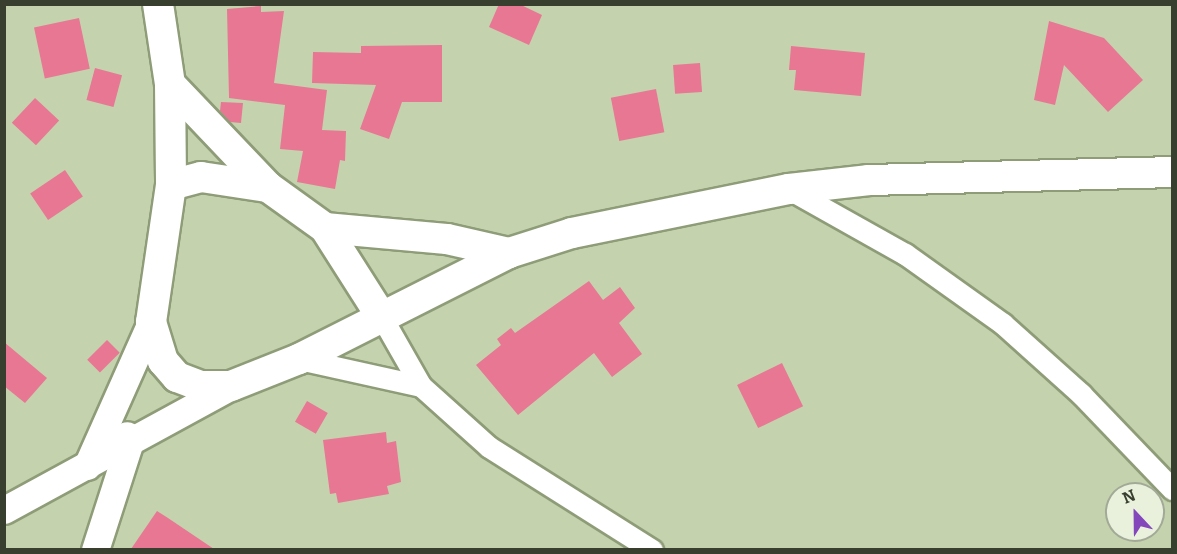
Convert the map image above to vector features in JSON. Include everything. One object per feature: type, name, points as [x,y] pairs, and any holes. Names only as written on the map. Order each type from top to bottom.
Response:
[{"type":"main road","points":[[158,4],[170,84],[171,185],[151,322],[163,361],[177,377],[201,386],[231,386],[299,359],[509,253],[572,233],[789,189],[944,176],[1173,172]]},
{"type":"main road","points":[[170,84],[268,187],[325,228],[381,316]]},
{"type":"main road","points":[[171,185],[201,177],[268,187]]},
{"type":"main road","points":[[325,228],[447,239],[509,253]]},
{"type":"street","points":[[789,189],[905,254],[1004,324],[1081,394],[1173,489]]},
{"type":"street","points":[[381,316],[421,386],[520,469],[651,549]]},
{"type":"street","points":[[87,466],[151,322]]},
{"type":"street","points":[[299,359],[421,386]]},
{"type":"street","points":[[4,510],[129,444],[231,386]]},
{"type":"street","points":[[95,549],[129,444],[118,399]]},
{"type":"building","points":[[499,4],[519,4],[542,15],[529,45],[489,27]]},
{"type":"building","points":[[261,6],[261,12],[284,11],[274,83],[327,90],[322,130],[346,131],[345,161],[340,160],[335,189],[297,182],[303,151],[280,149],[285,105],[229,98],[227,9]]},
{"type":"building","points":[[79,18],[90,69],[45,78],[34,28]]},
{"type":"building","points":[[1049,21],[1104,38],[1143,80],[1108,112],[1064,65],[1055,105],[1034,100]]},
{"type":"building","points":[[442,45],[442,102],[402,102],[389,139],[360,129],[376,85],[312,83],[313,52],[361,53],[361,46]]},
{"type":"building","points":[[791,46],[865,53],[861,96],[794,90],[796,70],[789,70]]},
{"type":"building","points":[[700,63],[702,92],[675,94],[673,65]]},
{"type":"building","points":[[95,68],[122,75],[114,107],[86,100]]},
{"type":"building","points":[[656,89],[664,132],[619,141],[611,98]]},
{"type":"building","points":[[35,98],[59,121],[36,145],[12,123]]},
{"type":"building","points":[[221,102],[243,103],[241,123],[230,122],[220,111]]},
{"type":"building","points":[[65,170],[83,197],[48,220],[30,193]]},
{"type":"building","points":[[589,281],[603,300],[620,287],[635,308],[619,323],[642,354],[612,377],[594,353],[518,415],[476,365],[501,345],[497,339],[511,328],[515,333]]},
{"type":"building","points":[[107,340],[120,353],[100,373],[87,360]]},
{"type":"building","points":[[4,342],[47,378],[25,403],[4,386]]},
{"type":"building","points":[[782,363],[803,406],[758,428],[737,385]]},
{"type":"building","points":[[307,401],[328,413],[316,434],[295,422]]},
{"type":"building","points":[[386,432],[387,443],[396,441],[401,482],[387,486],[389,494],[338,503],[336,493],[330,494],[323,440]]},
{"type":"building","points":[[157,511],[168,518],[214,549],[131,549]]}]
